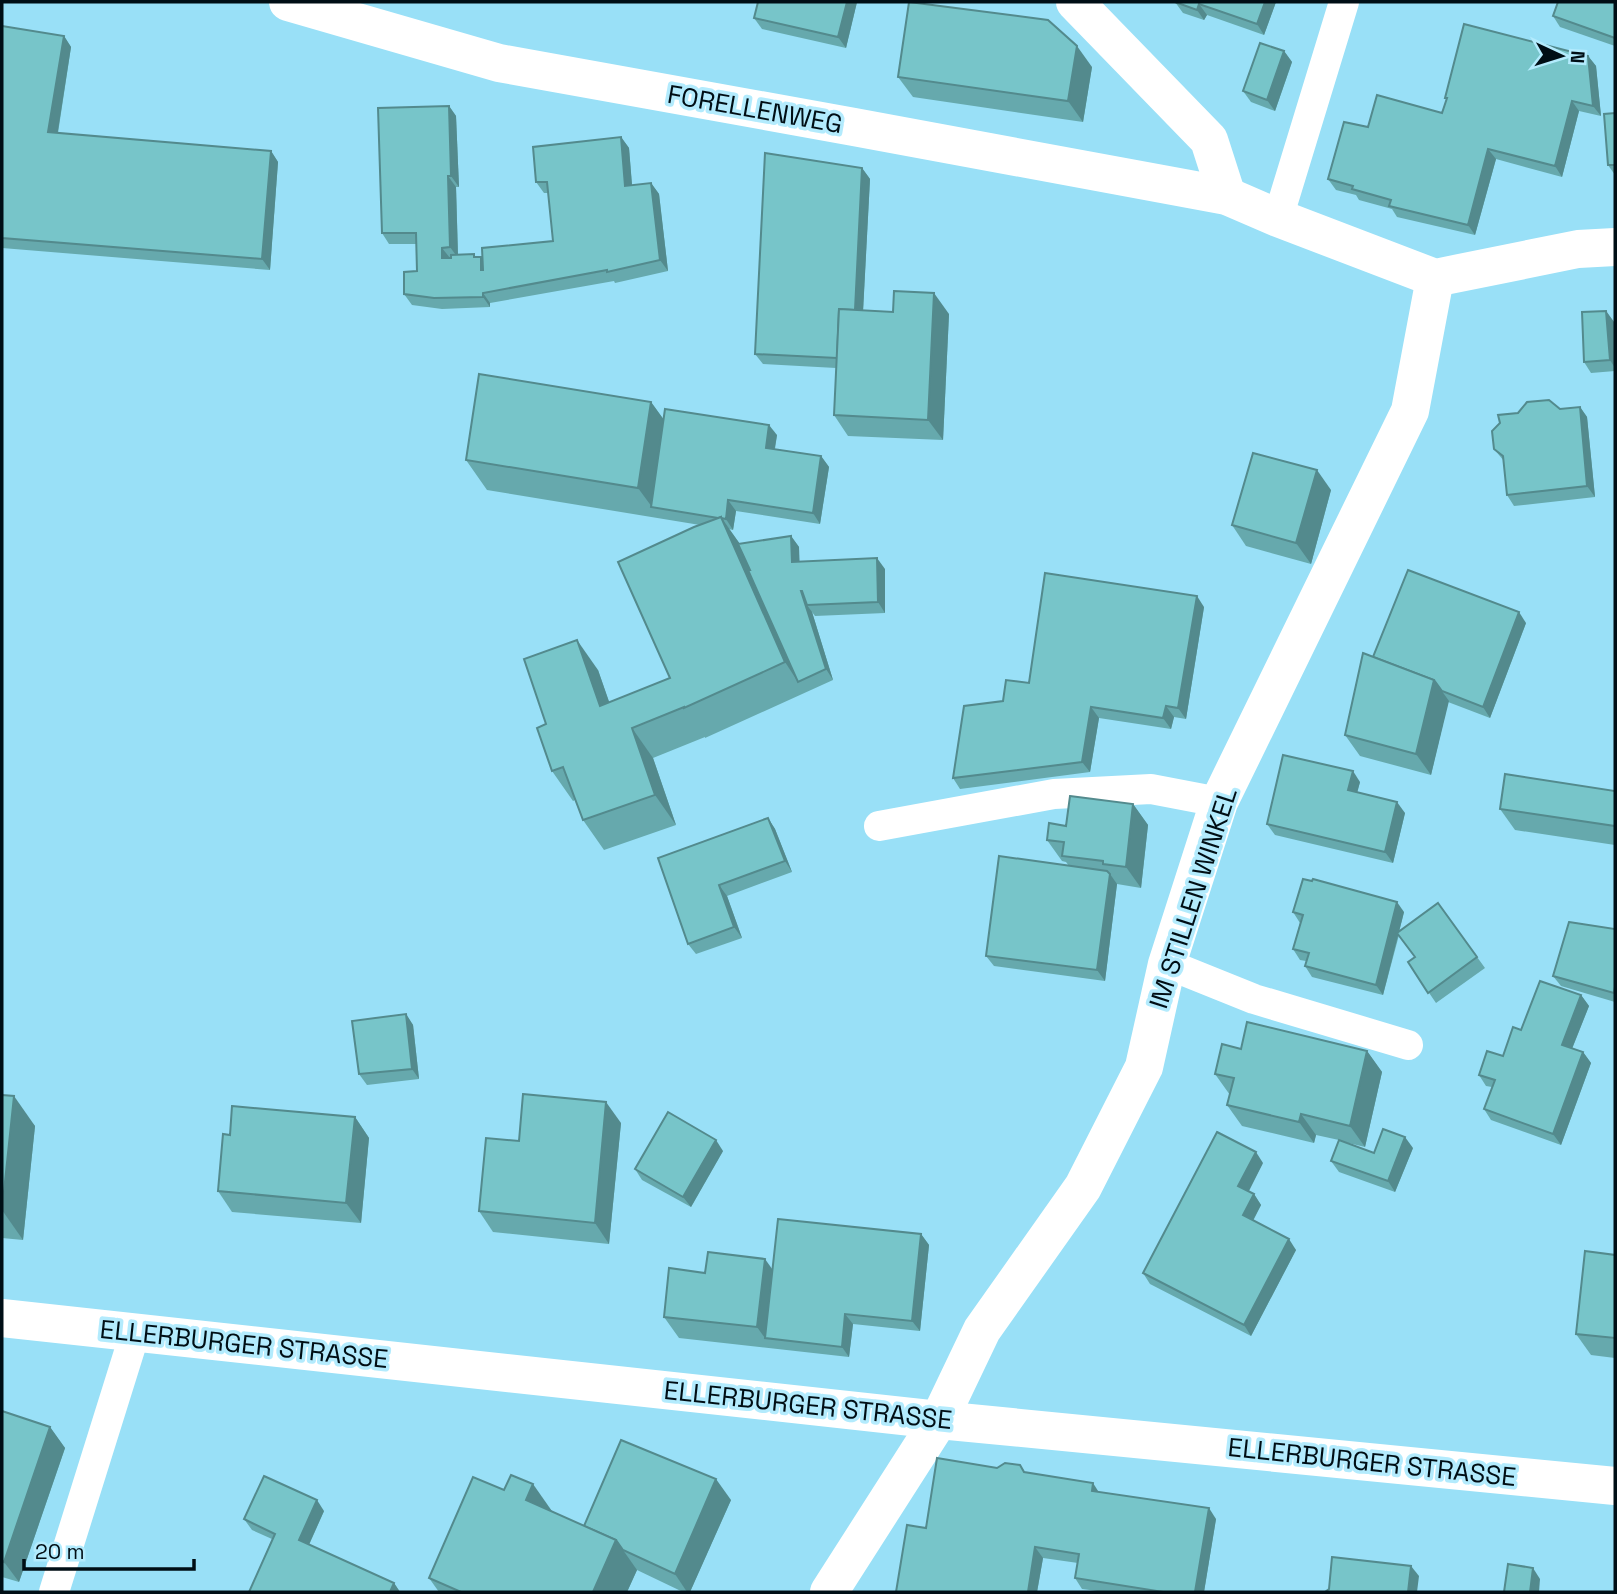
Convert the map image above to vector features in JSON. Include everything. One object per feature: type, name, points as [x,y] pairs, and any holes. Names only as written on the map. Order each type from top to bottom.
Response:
[{"type":"street","name":"FORELLENWEG","points":[[288,2],[499,63],[1227,196]]},
{"type":"street","points":[[1075,2],[1209,140],[1227,196],[1435,278],[1578,249],[1615,247]]},
{"type":"street","name":"IM STILLEN WINKEL","points":[[829,1592],[939,1420],[982,1330],[1083,1187],[1144,1067],[1167,964],[1219,802],[1410,411],[1435,278]]},
{"type":"street","name":"ELLERBURGER STRASSE","points":[[2,1318],[939,1420],[1615,1486]]},
{"type":"lane","points":[[1278,218],[1345,2]]},
{"type":"lane","points":[[879,826],[1054,794],[1151,789],[1219,802]]},
{"type":"lane","points":[[1167,964],[1254,999],[1408,1045]]},
{"type":"lane","points":[[54,1592],[135,1333]]},
{"type":"building","points":[[758,2],[847,2],[838,37],[754,18]]},
{"type":"building","points":[[909,2],[1048,20],[1077,46],[1068,101],[898,77]]},
{"type":"building","points":[[1175,2],[1265,2],[1257,24],[1199,4],[1197,10]]},
{"type":"building","points":[[1558,2],[1615,2],[1615,38],[1553,16]]},
{"type":"building","points":[[1464,24],[1588,56],[1593,106],[1572,101],[1555,166],[1488,149],[1468,225],[1389,206],[1391,200],[1328,179],[1344,122],[1368,127],[1377,95],[1442,113]]},
{"type":"building","points":[[2,26],[64,36],[48,132],[271,151],[262,259],[2,238]]},
{"type":"building","points":[[1260,43],[1284,51],[1267,100],[1243,91]]},
{"type":"building","points":[[449,106],[450,247],[442,248],[442,258],[474,254],[474,257],[481,257],[483,270],[482,248],[553,241],[547,182],[536,182],[533,147],[621,137],[625,186],[651,183],[660,260],[483,293],[483,297],[434,298],[404,294],[404,272],[417,271],[416,233],[382,233],[378,108]]},
{"type":"building","points":[[1615,113],[1615,165],[1608,165],[1604,114]]},
{"type":"building","points":[[765,153],[862,168],[855,310],[839,309],[837,358],[755,354]]},
{"type":"building","points":[[894,291],[934,293],[928,420],[834,415],[839,309],[893,312]]},
{"type":"building","points":[[1606,311],[1610,360],[1584,362],[1582,312]]},
{"type":"building","points":[[479,374],[651,402],[638,488],[466,460]]},
{"type":"building","points":[[1549,400],[1560,409],[1580,407],[1587,486],[1507,495],[1503,456],[1494,449],[1492,431],[1500,423],[1498,415],[1518,413],[1527,402]]},
{"type":"building","points":[[665,409],[769,425],[766,448],[821,456],[813,513],[728,500],[726,519],[651,507]]},
{"type":"building","points":[[1253,453],[1317,470],[1296,543],[1232,525]]},
{"type":"building","points":[[721,517],[785,662],[684,708],[632,728],[655,795],[583,820],[563,767],[552,771],[537,728],[546,724],[524,659],[577,640],[600,706],[670,678],[618,562]]},
{"type":"building","points":[[791,536],[792,562],[877,558],[878,602],[807,605],[801,591],[826,669],[798,682],[738,544]]},
{"type":"building","points":[[1408,570],[1519,612],[1483,707],[1442,691],[1434,680],[1373,657]]},
{"type":"building","points":[[1045,573],[1197,596],[1178,708],[1166,706],[1163,718],[1091,707],[1082,762],[953,778],[964,706],[1003,701],[1006,680],[1029,683]]},
{"type":"building","points":[[1363,653],[1434,680],[1416,754],[1345,735]]},
{"type":"building","points":[[1283,755],[1353,771],[1348,790],[1397,802],[1385,852],[1267,824]]},
{"type":"building","points":[[1505,774],[1615,791],[1615,826],[1500,809]]},
{"type":"building","points":[[1070,796],[1133,804],[1126,867],[1062,856],[1064,842],[1047,840],[1049,823],[1066,826]]},
{"type":"building","points":[[768,818],[785,861],[719,885],[734,927],[688,944],[658,858]]},
{"type":"building","points":[[999,856],[1107,871],[1110,874],[1097,970],[986,956]]},
{"type":"building","points":[[1303,879],[1313,879],[1397,902],[1376,985],[1305,966],[1309,953],[1293,949],[1303,915],[1293,912]]},
{"type":"building","points":[[1438,903],[1477,957],[1428,993],[1408,962],[1415,957],[1397,933]]},
{"type":"building","points":[[1569,922],[1615,929],[1614,993],[1553,976]]},
{"type":"building","points":[[1540,981],[1581,995],[1562,1045],[1583,1052],[1553,1134],[1484,1109],[1495,1080],[1479,1075],[1487,1051],[1503,1056],[1513,1027],[1521,1030]]},
{"type":"building","points":[[406,1014],[412,1069],[359,1074],[352,1021]]},
{"type":"building","points":[[1247,1022],[1367,1051],[1350,1126],[1301,1114],[1299,1122],[1227,1105],[1234,1078],[1215,1074],[1222,1044],[1241,1049]]},
{"type":"building","points":[[523,1094],[606,1102],[595,1223],[479,1211],[486,1138],[519,1141]]},
{"type":"building","points":[[2,1095],[14,1096],[2,1210]]},
{"type":"building","points":[[232,1106],[355,1117],[346,1203],[218,1191],[223,1134],[230,1135]]},
{"type":"building","points":[[668,1112],[716,1140],[683,1197],[635,1169]]},
{"type":"building","points":[[1383,1129],[1405,1137],[1388,1181],[1331,1161],[1339,1140],[1374,1153]]},
{"type":"building","points":[[1217,1132],[1256,1152],[1238,1186],[1254,1194],[1243,1215],[1289,1239],[1244,1325],[1143,1273]]},
{"type":"building","points":[[778,1219],[921,1234],[912,1321],[845,1314],[842,1347],[765,1338]]},
{"type":"building","points":[[1585,1251],[1615,1255],[1615,1338],[1576,1334]]},
{"type":"building","points":[[708,1252],[765,1259],[757,1327],[664,1317],[669,1268],[705,1273]]},
{"type":"building","points":[[2,1411],[50,1427],[4,1562],[2,1561]]},
{"type":"building","points":[[621,1440],[716,1479],[675,1574],[623,1550],[616,1540],[584,1526]]},
{"type":"building","points":[[937,1458],[997,1468],[1005,1463],[1020,1465],[1024,1472],[1093,1483],[1092,1491],[1209,1508],[1195,1592],[1163,1592],[1075,1578],[1079,1554],[1035,1547],[1028,1592],[896,1592],[907,1525],[926,1528]]},
{"type":"building","points":[[511,1475],[533,1484],[526,1500],[616,1540],[593,1592],[461,1592],[429,1578],[473,1477],[504,1490]]},
{"type":"building","points":[[264,1476],[317,1500],[299,1540],[394,1583],[390,1592],[249,1592],[275,1534],[244,1519]]},
{"type":"building","points":[[1332,1557],[1411,1566],[1408,1592],[1325,1592],[1329,1589]]},
{"type":"building","points":[[1508,1564],[1533,1568],[1530,1592],[1504,1592]]}]
